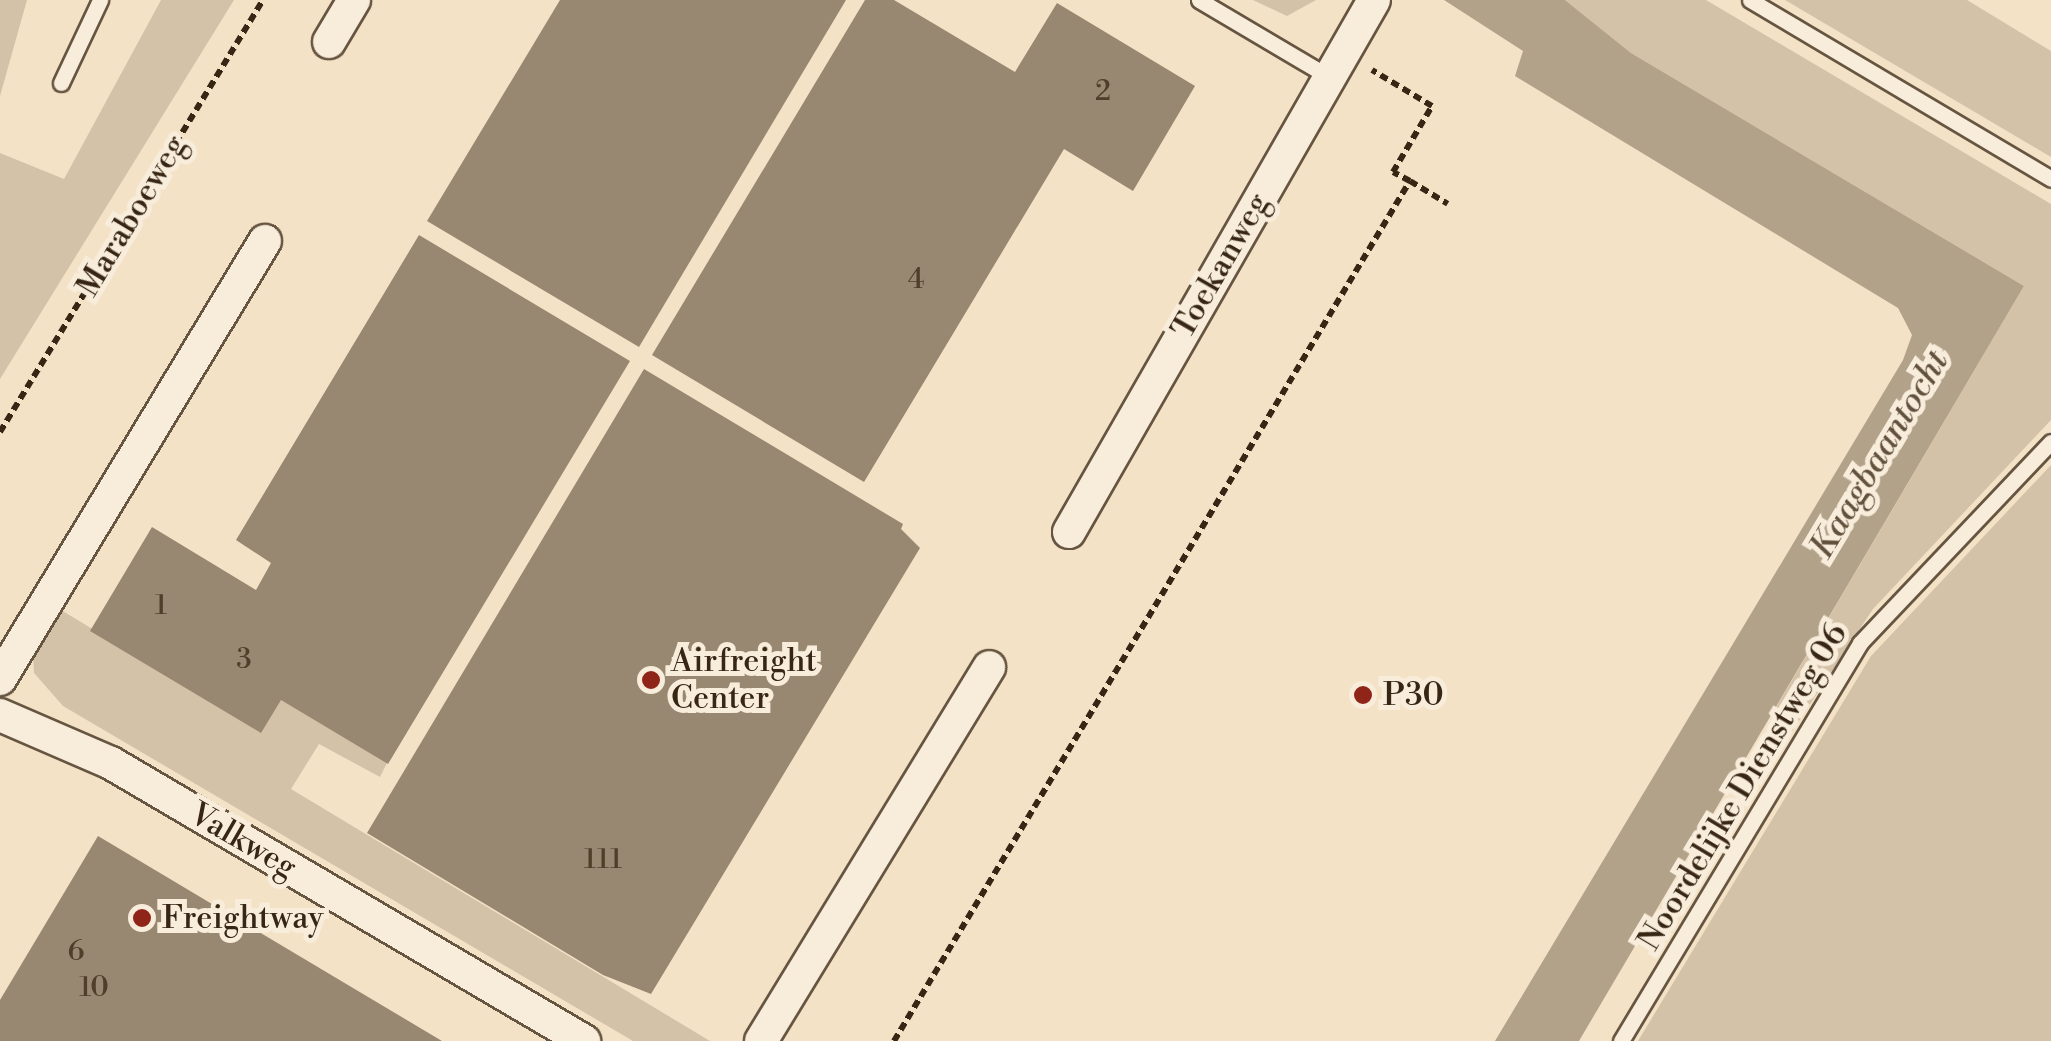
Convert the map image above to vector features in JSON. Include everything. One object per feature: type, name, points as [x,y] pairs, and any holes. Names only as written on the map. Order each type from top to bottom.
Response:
[{"type":"street","points":[[329,42],[354,0]]},
{"type":"street","name":"Toekanweg","points":[[1069,532],[1373,2]]},
{"type":"street","points":[[0,679],[266,241]]},
{"type":"street","points":[[761,1041],[989,667]]},
{"type":"street","name":"Valkweg","points":[[0,715],[111,763],[584,1041]]},
{"type":"lane","points":[[61,84],[100,0]]},
{"type":"lane","points":[[1199,0],[1336,65]]},
{"type":"lane","points":[[1750,0],[2051,179]]},
{"type":"lane","name":"Noordelijke Dienstweg 06","points":[[1621,1041],[1860,643],[2051,442]]},
{"type":"path","name":"Maraboeweg","points":[[0,432],[263,0]]},
{"type":"path","points":[[1336,65],[1432,106],[1393,172],[1448,204]]},
{"type":"path","points":[[894,1041],[1410,181]]},
{"type":"shaded area","points":[[0,0],[27,0],[0,96]]},
{"type":"shaded area","points":[[161,0],[234,0],[0,379],[0,153],[64,179]]},
{"type":"shaded area","points":[[1253,0],[1316,0],[1287,16]]},
{"type":"shaded area","points":[[1565,0],[1706,0],[2051,204],[2051,420],[1873,609],[1793,730],[1771,716],[2024,286],[1631,53]]},
{"type":"shaded area","points":[[1785,0],[1967,0],[2051,51],[2051,157]]},
{"type":"shaded area","points":[[2051,465],[2051,1041],[1638,1041],[1871,656]]},
{"type":"shaded area","points":[[56,607],[249,723],[269,692],[387,763],[380,777],[319,744],[291,789],[710,1041],[633,1041],[63,706],[34,673],[33,655]]},
{"type":"water","name":"Kaagbaantocht","points":[[1444,0],[1565,0],[1631,53],[2024,286],[1579,1041],[1495,1041],[1903,360],[1912,335],[1898,308],[1515,76],[1523,51]]},
{"type":"building","points":[[560,0],[846,0],[639,347],[427,221]]},
{"type":"building","points":[[865,0],[894,0],[1015,72],[1057,3],[1195,86],[1133,191],[1064,149],[864,482],[652,355]]},
{"type":"building","points":[[419,235],[630,361],[388,764],[281,700],[261,733],[90,631],[152,527],[256,590],[271,563],[236,540]]},
{"type":"building","name":"Airfreight Center","points":[[644,369],[903,524],[901,529],[920,548],[651,994],[603,975],[367,833]]},
{"type":"building","name":"Freightway","points":[[98,836],[442,1041],[0,1041],[0,1000]]},
{"type":"place","name":"Airfreight Center","points":[[651,680]]},
{"type":"place","name":"P30","points":[[1363,695]]},
{"type":"place","name":"Freightway","points":[[142,918]]}]
